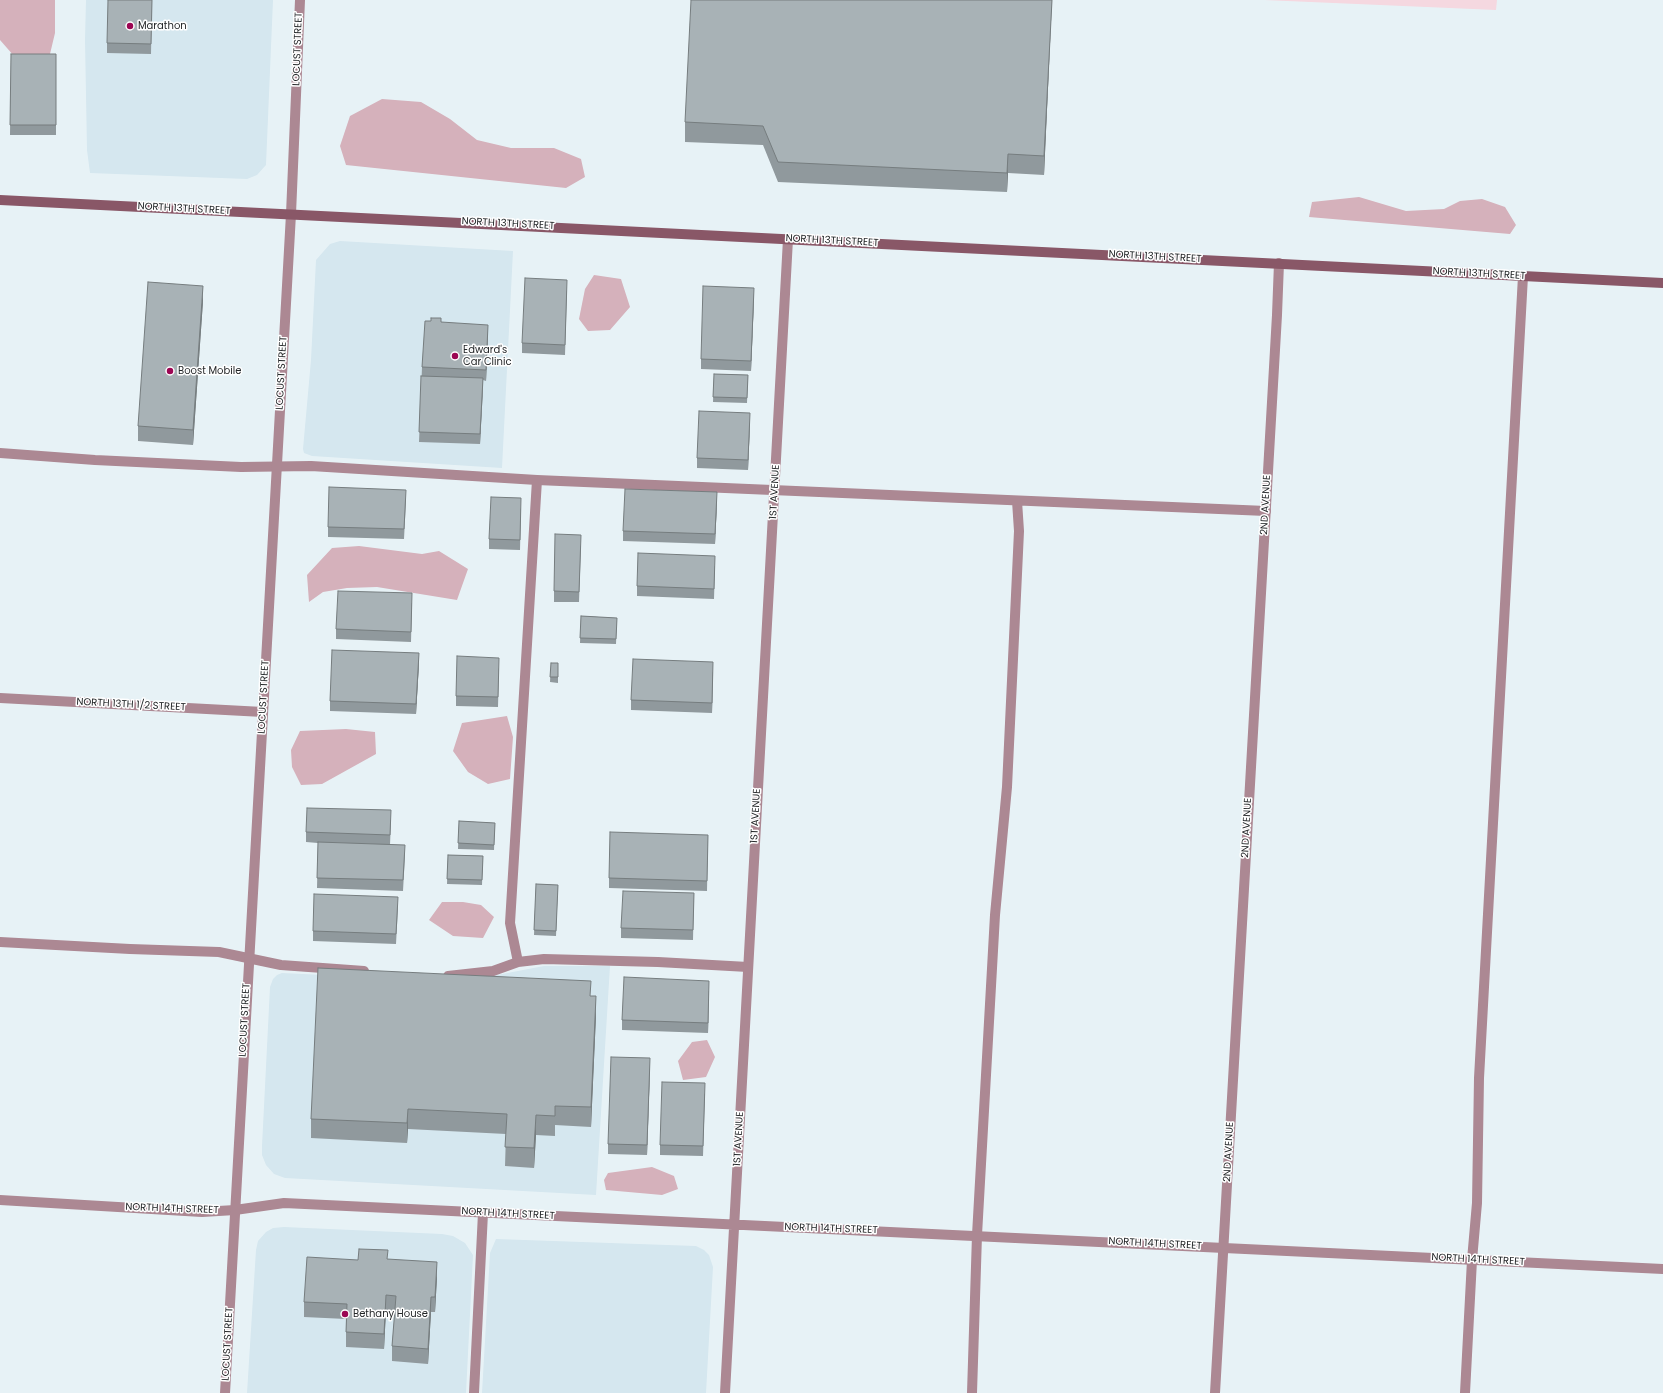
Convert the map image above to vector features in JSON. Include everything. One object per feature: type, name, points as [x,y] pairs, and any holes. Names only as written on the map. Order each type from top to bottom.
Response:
[{"type":"main road","name":"NORTH 13TH STREET","points":[[0,200],[788,238],[1663,283]]},
{"type":"street","name":"LOCUST STREET","points":[[225,1393],[291,214],[300,0]]},
{"type":"street","name":"1ST AVENUE","points":[[725,1393],[788,238]]},
{"type":"street","name":"2ND AVENUE","points":[[1215,1393],[1266,511],[1278,263]]},
{"type":"street","points":[[1465,1393],[1472,1260],[1477,1203],[1480,1062],[1523,276]]},
{"type":"street","points":[[0,453],[110,461],[241,467],[277,466],[382,470],[538,480],[1266,511]]},
{"type":"street","points":[[518,962],[510,923],[538,480]]},
{"type":"street","points":[[972,1393],[977,1235],[995,915],[1007,787],[1019,531],[1017,501]]},
{"type":"street","name":"NORTH 13TH 1/2 STREET","points":[[0,698],[263,712]]},
{"type":"street","points":[[0,942],[219,952],[281,965],[376,972]]},
{"type":"street","points":[[440,976],[493,971],[518,962],[552,960],[658,962],[748,967]]},
{"type":"street","name":"NORTH 14TH STREET","points":[[0,1200],[202,1212],[235,1210],[284,1203],[735,1226],[977,1235],[1663,1269]]},
{"type":"street","points":[[474,1393],[483,1213]]},
{"type":"shaded area","points":[[0,0],[55,0],[55,33],[50,54],[14,56],[0,40]]},
{"type":"shaded area","points":[[86,0],[273,0],[266,165],[257,175],[247,179],[90,173],[87,150],[85,40]]},
{"type":"shaded area","points":[[1264,0],[1497,0],[1496,10]]},
{"type":"shaded area","points":[[382,99],[421,102],[450,119],[477,140],[511,148],[554,148],[581,159],[585,177],[566,188],[346,165],[340,146],[350,116]]},
{"type":"shaded area","points":[[1359,197],[1406,211],[1444,209],[1460,201],[1482,199],[1505,207],[1516,225],[1510,234],[1309,217],[1312,202]]},
{"type":"shaded area","points":[[340,241],[513,251],[502,468],[312,456],[304,453],[303,449],[311,360],[316,260],[330,244]]},
{"type":"shaded area","points":[[594,275],[621,279],[630,307],[610,330],[588,331],[579,319],[585,289]]},
{"type":"shaded area","points":[[359,546],[422,554],[439,551],[468,569],[457,600],[377,587],[347,588],[323,592],[309,602],[307,575],[332,548]]},
{"type":"shaded area","points":[[507,716],[513,737],[510,779],[488,784],[468,772],[453,751],[462,723]]},
{"type":"shaded area","points":[[346,729],[375,732],[376,754],[322,784],[301,785],[292,767],[291,750],[300,731]]},
{"type":"shaded area","points":[[442,902],[463,902],[481,905],[494,917],[483,938],[453,936],[429,920]]},
{"type":"shaded area","points":[[544,966],[610,966],[596,1195],[285,1178],[274,1174],[266,1165],[262,1155],[262,1146],[270,987],[273,979],[277,975],[282,973],[449,981],[497,975]]},
{"type":"shaded area","points":[[707,1040],[715,1057],[706,1077],[683,1080],[678,1061],[692,1042]]},
{"type":"shaded area","points":[[652,1167],[674,1176],[678,1189],[662,1195],[606,1190],[604,1180],[608,1173]]},
{"type":"shaded area","points":[[284,1227],[442,1234],[453,1236],[465,1243],[473,1255],[466,1393],[247,1393],[256,1250],[258,1241],[266,1232],[273,1228]]},
{"type":"shaded area","points":[[496,1239],[696,1246],[704,1250],[709,1255],[713,1267],[706,1393],[482,1393],[490,1253]]},
{"type":"building","name":"Marathon","points":[[108,0],[152,0],[151,44],[107,43]]},
{"type":"building","points":[[691,0],[1052,0],[1044,156],[1008,154],[1007,173],[778,162],[763,126],[685,122]]},
{"type":"building","points":[[11,54],[56,54],[56,125],[10,125]]},
{"type":"building","points":[[525,278],[567,280],[565,345],[522,343]]},
{"type":"building","name":"Boost Mobile","points":[[148,282],[203,286],[193,430],[138,426]]},
{"type":"building","points":[[703,286],[754,288],[751,361],[701,359]]},
{"type":"building","name":"Edward's Car Clinic","points":[[431,318],[441,318],[441,322],[488,325],[486,370],[422,367],[425,321],[431,321]]},
{"type":"building","points":[[714,374],[748,375],[747,398],[713,397]]},
{"type":"building","points":[[421,376],[483,378],[480,434],[419,432]]},
{"type":"building","points":[[699,411],[750,413],[748,460],[697,458]]},
{"type":"building","points":[[329,487],[406,490],[404,529],[328,527]]},
{"type":"building","points":[[625,489],[717,492],[715,534],[623,531]]},
{"type":"building","points":[[491,497],[521,498],[520,540],[489,539]]},
{"type":"building","points":[[555,534],[581,535],[579,592],[554,591]]},
{"type":"building","points":[[638,553],[715,556],[714,589],[637,586]]},
{"type":"building","points":[[338,591],[412,593],[411,632],[336,629]]},
{"type":"building","points":[[581,616],[617,618],[616,639],[580,638]]},
{"type":"building","points":[[332,650],[419,653],[416,704],[330,701]]},
{"type":"building","points":[[457,656],[499,658],[498,697],[456,696]]},
{"type":"building","points":[[633,659],[713,662],[712,703],[631,700]]},
{"type":"building","points":[[551,663],[558,663],[558,677],[550,677]]},
{"type":"building","points":[[307,808],[391,810],[390,835],[306,832]]},
{"type":"building","points":[[459,821],[495,823],[494,845],[458,843]]},
{"type":"building","points":[[610,832],[708,835],[707,881],[609,878]]},
{"type":"building","points":[[318,842],[405,845],[403,880],[317,878]]},
{"type":"building","points":[[448,855],[483,856],[482,880],[447,879]]},
{"type":"building","points":[[536,884],[558,885],[556,931],[534,930]]},
{"type":"building","points":[[623,891],[694,893],[693,930],[621,928]]},
{"type":"building","points":[[314,894],[398,897],[396,934],[313,931]]},
{"type":"building","points":[[318,968],[591,981],[590,996],[596,996],[591,1107],[555,1106],[555,1116],[536,1115],[534,1148],[505,1147],[507,1114],[408,1109],[407,1123],[311,1119]]},
{"type":"building","points":[[624,977],[709,981],[708,1023],[622,1020]]},
{"type":"building","points":[[611,1057],[650,1058],[647,1145],[608,1144]]},
{"type":"building","points":[[662,1082],[705,1083],[703,1146],[660,1145]]},
{"type":"building","name":"Bethany House","points":[[359,1249],[388,1250],[387,1259],[437,1262],[435,1297],[431,1297],[428,1349],[392,1346],[396,1296],[386,1295],[384,1334],[346,1332],[347,1304],[304,1302],[307,1257],[358,1260]]},
{"type":"place","name":"Marathon","points":[[130,26]]},
{"type":"place","name":"Edward's Car Clinic","points":[[455,356]]},
{"type":"place","name":"Boost Mobile","points":[[170,371]]},
{"type":"place","name":"Bethany House","points":[[345,1314]]}]
